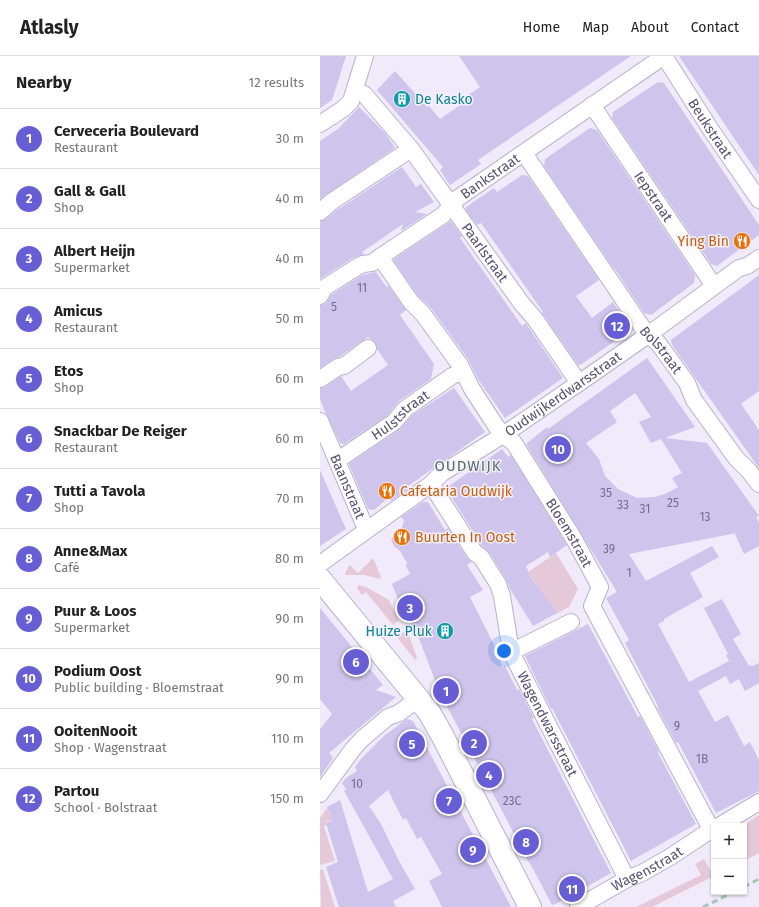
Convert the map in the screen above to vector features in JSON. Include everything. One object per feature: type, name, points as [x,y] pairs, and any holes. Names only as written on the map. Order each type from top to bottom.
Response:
[{"type":"street","points":[[320,124],[343,109],[350,102],[355,91],[365,56]]},
{"type":"street","name":"Bankstraat","points":[[320,296],[324,288],[357,266],[372,263],[443,215],[458,198],[664,56]]},
{"type":"street","name":"Beukstraat","points":[[664,56],[711,130],[759,200]]},
{"type":"street","name":"Paarlstraat","points":[[355,91],[364,94],[412,149],[522,304],[535,319],[579,383]]},
{"type":"street","name":"Iepstraat","points":[[592,105],[714,286]]},
{"type":"street","points":[[320,212],[331,202],[412,149]]},
{"type":"street","name":"Bolstraat","points":[[524,153],[648,335],[658,343],[687,383],[694,400],[736,458],[749,470],[759,484]]},
{"type":"street","name":"Bloemstraat","points":[[380,257],[411,302],[423,314],[463,371],[472,389],[503,435],[514,444],[574,539],[600,587],[592,606],[712,823]]},
{"type":"street","name":"Oudwijkerdwarsstraat","points":[[320,564],[366,529],[431,484],[442,473],[503,435],[579,383],[648,335],[739,268],[747,266],[759,258]]},
{"type":"street","points":[[320,379],[338,367],[344,366],[368,348]]},
{"type":"street","name":"Hulststraat","points":[[338,460],[394,422],[405,409],[452,376],[463,371]]},
{"type":"street","name":"Baanstraat","points":[[320,421],[338,460],[366,529]]},
{"type":"street","name":"Wagendwarsstraat","points":[[431,484],[475,553],[481,557],[498,584],[502,596],[511,652],[627,879]]},
{"type":"street","points":[[320,579],[429,712],[530,907]]},
{"type":"street","points":[[511,652],[571,622]]},
{"type":"street","points":[[320,794],[362,739],[388,717],[399,713],[419,698]]},
{"type":"street","name":"Wagenstraat","points":[[723,823],[759,802]]},
{"type":"street","name":"Wagenstraat","points":[[578,907],[627,879],[642,873],[670,857],[711,831]]},
{"type":"shaded area","points":[[556,553],[578,589],[569,607],[556,614],[528,572]]},
{"type":"shaded area","points":[[373,558],[381,577],[380,579],[364,575],[345,575],[350,565],[358,573]]},
{"type":"shaded area","points":[[358,585],[366,587],[389,600],[399,620],[393,625],[366,592],[362,595],[357,588]]},
{"type":"shaded area","points":[[405,631],[408,632],[417,658],[415,660],[397,637]]},
{"type":"shaded area","points":[[327,808],[332,821],[326,822],[327,825],[324,826],[335,861],[320,865],[320,818]]},
{"type":"shaded area","points":[[759,815],[759,853],[747,859],[747,823]]},
{"type":"shaded area","points":[[704,859],[711,870],[711,878],[652,907],[636,907],[701,875],[695,864]]},
{"type":"shaded area","points":[[323,869],[335,907],[321,907],[320,870]]},
{"type":"building","points":[[320,56],[346,56],[332,100],[320,108]]},
{"type":"building","points":[[459,56],[631,56],[478,160],[481,164],[450,185],[440,170],[443,167],[377,90],[395,71],[427,107],[429,106],[440,119],[466,101],[464,98],[480,87]]},
{"type":"building","points":[[679,56],[759,56],[759,175],[740,147]]},
{"type":"building","points":[[658,82],[664,83],[759,225],[759,235],[717,266],[711,264],[612,118],[613,112]]},
{"type":"building","points":[[359,107],[385,133],[395,148],[320,199],[320,141],[338,129]]},
{"type":"building","points":[[590,128],[597,130],[695,275],[694,283],[651,315],[644,313],[544,166],[545,159]]},
{"type":"building","points":[[402,167],[416,187],[421,184],[434,202],[415,212],[427,214],[401,231],[403,224],[362,252],[364,254],[353,258],[320,279],[320,221],[326,219],[337,210]]},
{"type":"building","points":[[522,175],[528,176],[599,280],[576,296],[592,318],[613,302],[629,325],[628,332],[580,365],[578,365],[481,223],[477,225],[466,210],[466,207],[494,188],[497,192]]},
{"type":"building","points":[[451,221],[462,236],[460,238],[522,326],[526,323],[563,378],[505,418],[478,379],[468,359],[431,308],[418,296],[394,261],[394,259]]},
{"type":"building","points":[[376,272],[387,288],[388,285],[406,310],[400,315],[434,364],[431,379],[399,401],[388,415],[344,444],[340,443],[326,414],[320,399],[320,388],[325,387],[341,376],[351,391],[388,365],[377,349],[376,343],[368,337],[320,368],[320,305],[326,304],[331,295],[362,275]]},
{"type":"building","points":[[759,275],[759,391],[741,404],[759,430],[759,468],[672,345],[671,340]]},
{"type":"building","points":[[647,358],[695,427],[665,438],[707,443],[759,516],[756,517],[759,523],[759,546],[744,554],[735,534],[737,533],[629,554],[646,581],[712,546],[719,557],[690,573],[703,597],[664,619],[664,621],[658,624],[689,682],[729,661],[726,655],[728,654],[704,608],[722,599],[741,634],[733,639],[749,666],[759,663],[759,683],[745,691],[739,679],[730,684],[726,676],[698,691],[715,722],[728,715],[744,746],[750,742],[759,760],[759,791],[716,813],[678,742],[676,743],[625,643],[629,640],[606,598],[617,592],[526,444],[547,427],[548,429]],"holes":[[[635,393],[651,417],[639,422],[651,443],[661,439],[682,473],[672,478],[678,487],[665,494],[655,497],[637,498],[618,489],[605,476],[599,459],[586,443],[617,422],[610,411]]]},
{"type":"building","points":[[454,388],[485,432],[408,486],[409,488],[391,501],[389,497],[374,510],[368,509],[349,464],[399,430],[411,416]]},
{"type":"building","points":[[502,449],[508,457],[511,455],[567,545],[550,557],[548,552],[526,566],[530,576],[557,613],[533,626],[489,552],[482,546],[446,488]]},
{"type":"building","points":[[320,470],[346,529],[320,546]]},
{"type":"building","points":[[423,502],[428,502],[445,530],[448,528],[467,558],[472,562],[467,565],[483,590],[470,597],[499,655],[502,668],[505,666],[517,690],[519,689],[534,718],[532,719],[611,873],[552,905],[532,867],[519,847],[521,847],[450,712],[435,687],[438,688],[418,636],[398,599],[392,584],[410,574],[406,566],[407,563],[400,551],[394,546],[391,539],[400,534],[404,520],[401,517]]},
{"type":"building","points":[[320,608],[383,685],[376,690],[396,697],[329,753],[333,758],[320,777],[320,729],[332,714],[320,699]]},
{"type":"building","points":[[588,624],[638,717],[640,716],[696,824],[631,861],[552,708],[551,709],[525,656]]},
{"type":"building","points":[[407,719],[413,721],[511,907],[442,907],[429,881],[442,874],[421,837],[417,839],[406,818],[403,820],[388,790],[369,806],[381,824],[415,889],[393,901],[396,907],[339,907],[326,867],[338,862],[326,823],[332,821],[327,807],[340,800],[368,892],[393,879],[344,791],[346,789],[342,783],[346,778],[357,771],[355,767],[361,759],[385,735]]},
{"type":"railway","points":[[747,885],[759,879]]},
{"type":"railway","points":[[703,907],[728,895]]},
{"type":"place","name":"De Kasko","points":[[402,99]]},
{"type":"place","name":"Ying Bin","points":[[742,241]]},
{"type":"place","name":"Partou","points":[[617,326]]},
{"type":"place","name":"Podium Oost","points":[[558,449]]},
{"type":"place","name":"Cafetaria Oudwijk","points":[[387,491]]},
{"type":"place","name":"Buurten In Oost","points":[[402,537]]},
{"type":"place","name":"Albert Heijn","points":[[410,608]]},
{"type":"place","name":"Huize Pluk","points":[[445,631]]},
{"type":"place","name":"Snackbar De Reiger","points":[[356,662]]},
{"type":"place","name":"Cerveceria Boulevard","points":[[446,691]]},
{"type":"place","name":"Gall & Gall","points":[[474,743]]},
{"type":"place","name":"Etos","points":[[412,744]]},
{"type":"place","name":"Amicus","points":[[489,775]]},
{"type":"place","name":"Tutti a Tavola","points":[[449,801]]},
{"type":"place","name":"Anne&Max","points":[[526,842]]},
{"type":"place","name":"Puur & Loos","points":[[473,850]]},
{"type":"place","name":"OoitenNooit","points":[[572,889]]},
{"type":"district","name":"OUDWIJK","points":[[468,466]]}]
